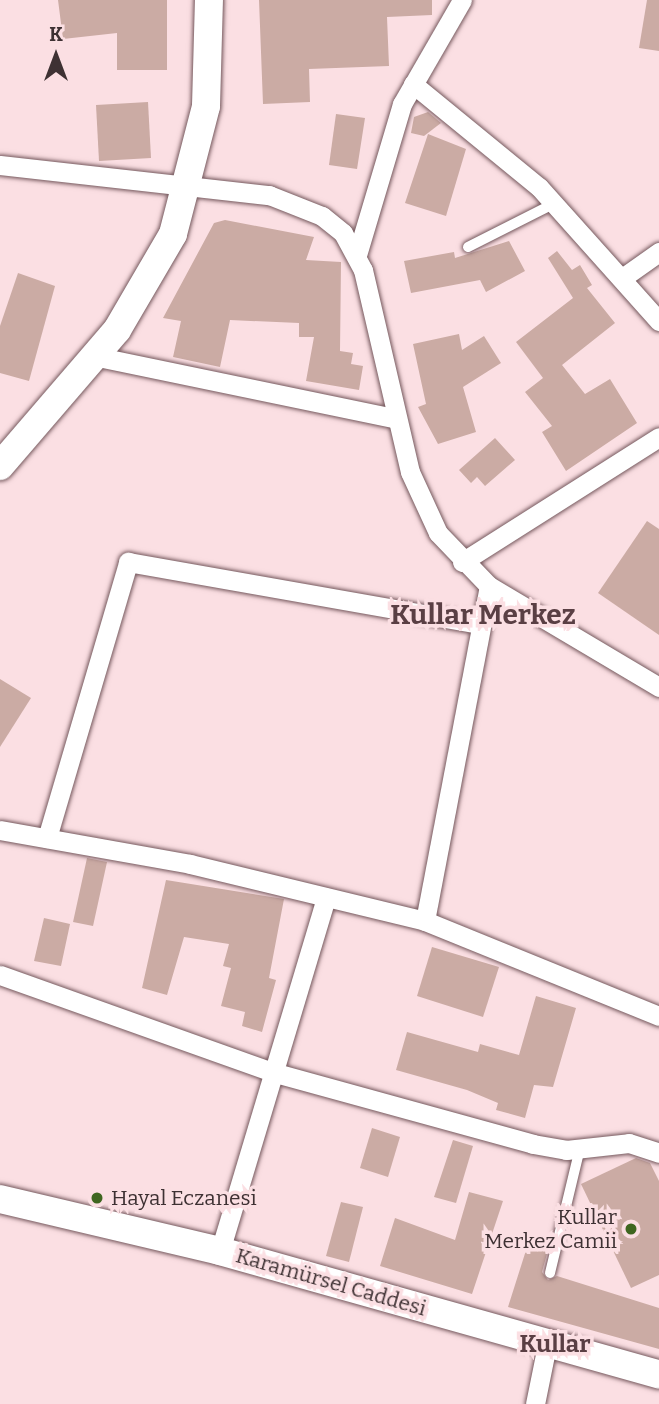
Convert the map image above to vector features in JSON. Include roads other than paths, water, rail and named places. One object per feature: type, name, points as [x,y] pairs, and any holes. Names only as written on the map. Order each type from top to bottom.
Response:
[{"type":"main road","points":[[0,466],[94,356],[159,262],[189,187],[206,106],[209,0]]},
{"type":"main road","name":"Karamürsel Caddesi","points":[[0,1199],[220,1251],[547,1345],[659,1374]]},
{"type":"street","points":[[357,255],[413,84],[462,0]]},
{"type":"street","points":[[413,84],[555,203],[625,276],[659,321]]},
{"type":"street","points":[[0,164],[189,187],[299,204],[343,233],[357,255],[382,334],[397,419],[416,491],[462,562],[489,586],[659,687]]},
{"type":"street","points":[[625,276],[659,252]]},
{"type":"street","points":[[94,356],[397,419]]},
{"type":"street","points":[[462,562],[659,437]]},
{"type":"street","points":[[47,838],[128,562],[480,624]]},
{"type":"street","points":[[425,921],[489,586]]},
{"type":"street","points":[[0,830],[425,921],[659,1016]]},
{"type":"street","points":[[220,1251],[326,898]]},
{"type":"street","points":[[0,975],[272,1072],[533,1144],[580,1148],[629,1143],[659,1153]]},
{"type":"street","points":[[534,1404],[547,1345]]},
{"type":"lane","points":[[468,247],[555,203]]},
{"type":"lane","points":[[550,1273],[580,1148]]},
{"type":"place","name":"Hayal Eczanesi","points":[[97,1198]]},
{"type":"place","name":"Kullar Merkez Camii","points":[[631,1229]]},
{"type":"district","name":"Kullar Merkez","points":[[483,615]]},
{"type":"district","name":"Kullar","points":[[555,1345]]}]
